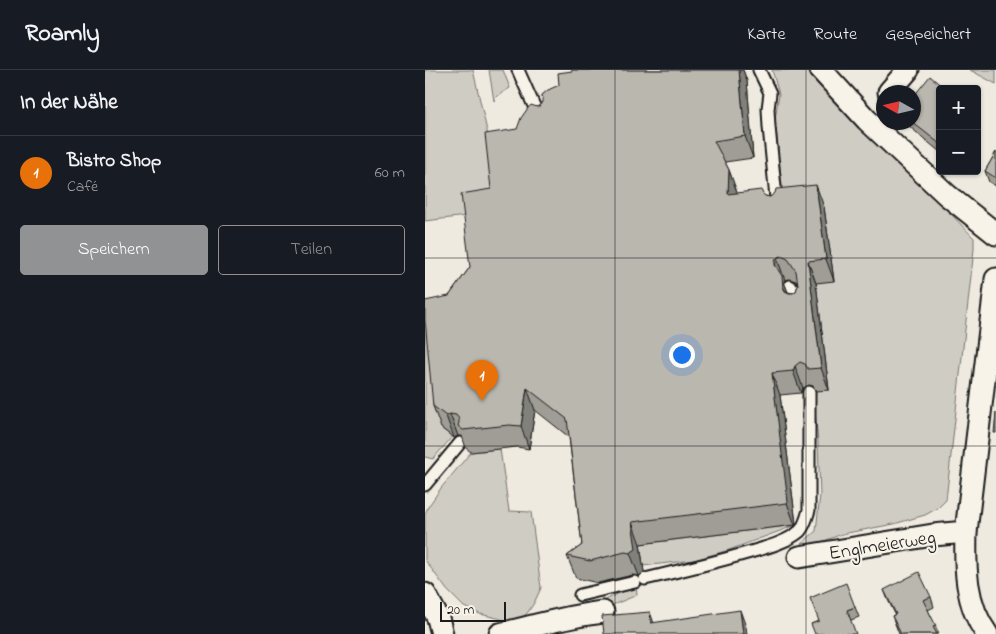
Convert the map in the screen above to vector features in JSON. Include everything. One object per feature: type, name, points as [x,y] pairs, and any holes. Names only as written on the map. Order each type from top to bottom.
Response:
[{"type":"street","points":[[821,70],[867,120],[947,194],[996,234]]},
{"type":"street","points":[[895,85],[908,70]]},
{"type":"street","points":[[867,120],[876,109]]},
{"type":"street","name":"Englmeierweg","points":[[987,634],[972,606],[967,583],[965,532],[996,279]]},
{"type":"street","name":"Englmeierweg","points":[[799,557],[933,535],[965,532]]},
{"type":"street","points":[[425,594],[438,618],[442,634]]},
{"type":"street","points":[[500,634],[557,620],[603,612]]},
{"type":"lane","points":[[518,70],[538,115],[544,122]]},
{"type":"lane","points":[[759,70],[770,93],[768,109],[769,127],[777,212]]},
{"type":"lane","points":[[790,286],[797,295],[799,308]]},
{"type":"lane","points":[[580,595],[726,560],[767,547],[801,530],[809,510],[809,392]]},
{"type":"lane","points":[[425,485],[460,444]]},
{"type":"shaded area","points":[[425,70],[473,70],[493,157],[500,212],[425,221]]},
{"type":"shaded area","points":[[489,70],[503,70],[510,88],[499,95],[494,101]]},
{"type":"shaded area","points":[[772,70],[813,70],[974,238],[946,500],[938,508],[925,515],[894,524],[842,534],[788,555],[816,531],[820,495],[818,442],[804,294],[791,272],[775,119],[779,94]]},
{"type":"shaded area","points":[[970,70],[996,70],[996,84]]},
{"type":"shaded area","points":[[431,323],[441,428],[452,437],[433,459],[425,457],[425,324]]},
{"type":"shaded area","points":[[500,449],[509,511],[531,512],[541,588],[528,612],[521,619],[510,621],[480,614],[464,607],[447,590],[425,560],[425,514],[428,507],[471,452]]},
{"type":"shaded area","points":[[796,525],[729,550],[694,560],[643,566],[640,544]]},
{"type":"shaded area","points":[[636,585],[637,595],[603,609],[597,604]]},
{"type":"building","points":[[739,70],[745,136],[714,141],[729,170],[728,194],[761,190],[765,196],[770,197],[775,193],[776,189],[816,185],[826,259],[808,261],[821,368],[808,369],[805,364],[800,362],[793,371],[772,373],[788,502],[632,522],[636,549],[630,553],[625,552],[590,561],[567,556],[582,545],[567,419],[527,388],[521,426],[509,425],[463,430],[458,426],[459,419],[456,415],[450,414],[446,416],[433,406],[425,319],[425,301],[449,296],[470,267],[461,194],[491,189],[485,134],[517,129],[521,118],[528,108],[531,105],[540,106],[543,102],[542,95],[559,85],[558,73],[572,71]],"holes":[[[781,256],[788,259],[796,271],[798,285],[793,293],[785,291],[782,276],[775,265],[775,261]]]},
{"type":"building","points":[[930,76],[940,85],[936,85],[936,141],[921,129],[921,87]]},
{"type":"building","points":[[996,152],[996,178],[985,171]]},
{"type":"building","points":[[996,412],[996,433],[994,433]]},
{"type":"building","points":[[919,572],[931,597],[923,600],[936,626],[933,627],[937,634],[901,634],[892,616],[896,614],[884,590]]},
{"type":"building","points":[[846,583],[855,607],[847,610],[856,634],[815,634],[811,624],[819,621],[810,598]]},
{"type":"building","points":[[740,610],[743,634],[604,634],[602,616],[650,612],[651,623]]},
{"type":"place","name":"Bistro Shop","points":[[482,401]]}]
